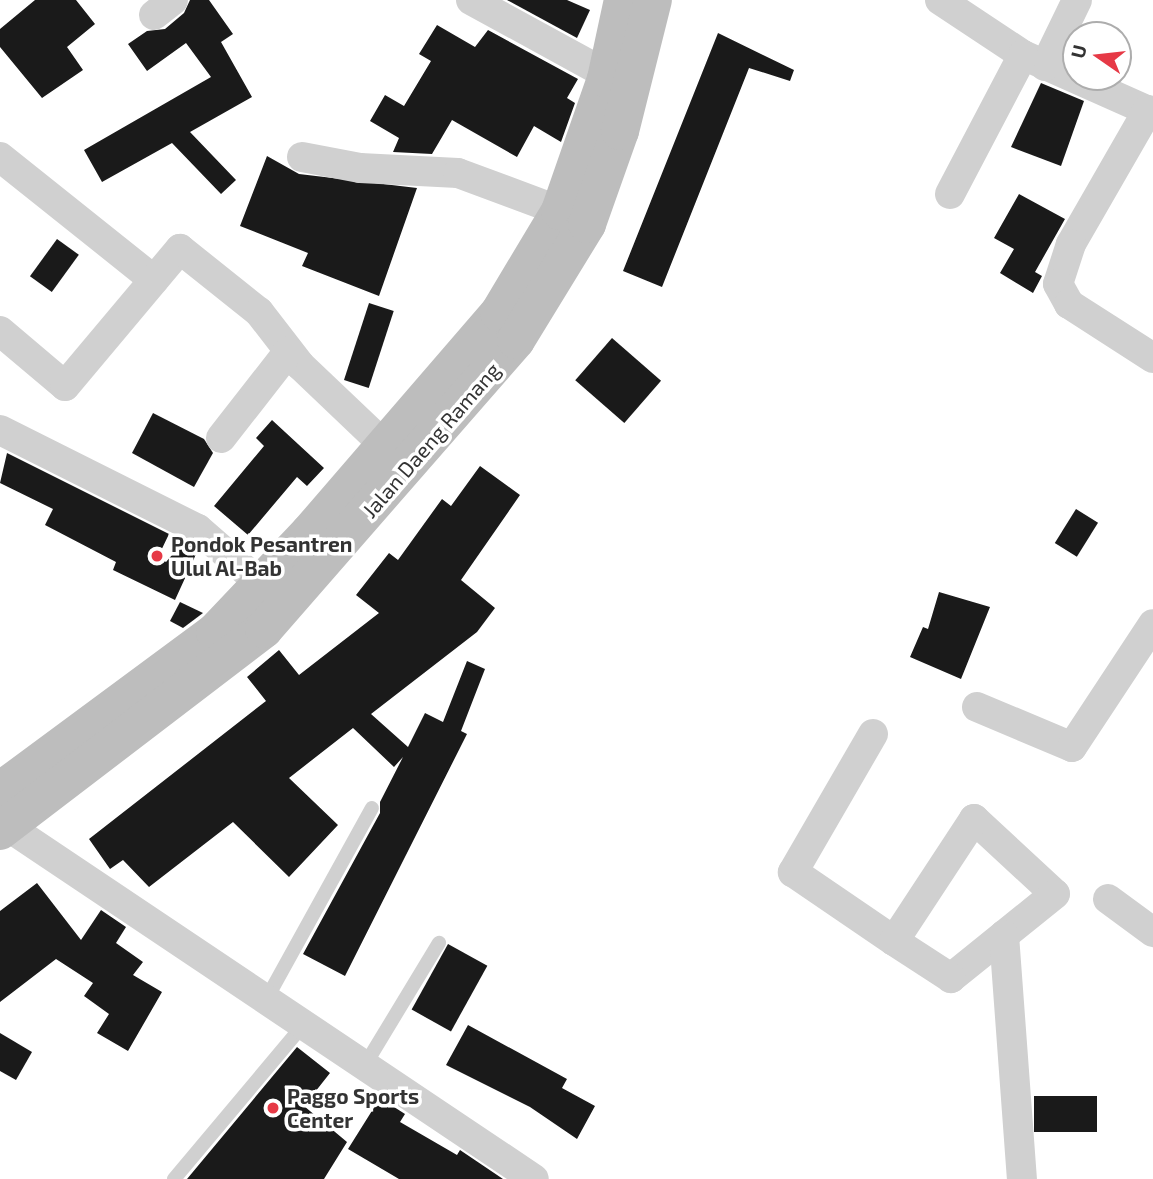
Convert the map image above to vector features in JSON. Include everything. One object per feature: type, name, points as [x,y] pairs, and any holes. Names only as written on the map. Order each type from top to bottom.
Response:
[{"type":"main road","name":"Jalan Daeng Ramang","points":[[619,83],[623,0]]},
{"type":"main road","name":"Jalan Daeng Ramang","points":[[2,816],[152,681],[274,596],[516,340],[573,217],[619,83],[653,0]]},
{"type":"main road","name":"Jalan Daeng Ramang","points":[[274,596],[385,446],[499,313],[573,217]]},
{"type":"street","points":[[471,0],[619,83]]},
{"type":"street","points":[[940,0],[1034,60],[1150,111],[1071,244],[1058,284],[1069,304],[1153,358]]},
{"type":"street","points":[[950,194],[1034,60],[1077,0]]},
{"type":"street","points":[[0,157],[154,280]]},
{"type":"street","points":[[302,157],[360,168],[458,173],[573,217]]},
{"type":"street","points":[[0,331],[65,386],[180,248],[259,312],[289,351],[385,446]]},
{"type":"street","points":[[221,438],[289,351]]},
{"type":"street","points":[[0,430],[198,530],[274,596]]},
{"type":"street","points":[[977,707],[1072,747],[1153,624]]},
{"type":"street","points":[[873,734],[793,872],[894,942],[951,978],[1055,894],[974,820],[894,942]]},
{"type":"street","points":[[2,816],[534,1179]]},
{"type":"street","points":[[1108,899],[1153,932]]},
{"type":"street","points":[[1004,935],[1022,1179]]},
{"type":"lane","points":[[267,998],[372,808]]},
{"type":"lane","points":[[365,1065],[439,943]]},
{"type":"lane","points":[[174,1179],[304,1024]]},
{"type":"building","points":[[35,0],[76,0],[95,24],[67,47],[83,70],[42,98],[0,47],[0,29]]},
{"type":"building","points":[[190,0],[209,0],[233,34],[221,42],[252,97],[190,132],[236,180],[221,194],[172,143],[102,182],[84,150],[211,77],[186,43],[147,71],[128,44],[147,31],[165,29],[184,13]]},
{"type":"building","points":[[507,0],[567,0],[590,10],[577,38]]},
{"type":"building","points":[[437,25],[475,47],[488,30],[578,79],[567,98],[575,103],[561,142],[534,126],[517,157],[452,120],[432,154],[393,152],[399,138],[370,121],[385,95],[404,106],[431,61],[419,54]]},
{"type":"building","points":[[718,33],[794,70],[790,81],[749,68],[662,287],[623,271]]},
{"type":"building","points":[[1041,83],[1084,101],[1061,166],[1011,147]]},
{"type":"building","points":[[267,156],[299,174],[417,188],[379,296],[302,266],[308,253],[240,226]]},
{"type":"building","points":[[1019,194],[1065,219],[1035,272],[1042,276],[1033,293],[1000,273],[1014,249],[994,238]]},
{"type":"building","points":[[57,239],[79,255],[52,292],[30,276]]},
{"type":"building","points":[[369,303],[394,311],[369,388],[344,380]]},
{"type":"building","points":[[612,338],[661,381],[624,423],[575,380]]},
{"type":"building","points":[[153,413],[204,439],[213,453],[194,487],[132,453]]},
{"type":"building","points":[[272,420],[324,468],[307,486],[297,477],[248,535],[214,506],[264,446],[256,438]]},
{"type":"building","points":[[7,453],[169,534],[158,557],[166,562],[184,541],[197,552],[175,600],[113,570],[116,562],[45,525],[53,509],[0,483]]},
{"type":"building","points":[[480,466],[520,495],[461,580],[495,608],[477,632],[371,714],[408,747],[425,713],[443,722],[467,661],[485,669],[461,731],[467,734],[345,976],[303,954],[380,813],[380,802],[403,757],[394,767],[353,728],[289,778],[338,825],[289,877],[233,822],[149,887],[123,860],[110,869],[89,839],[266,701],[247,677],[279,650],[299,675],[379,613],[356,595],[389,553],[398,560],[442,499],[451,506]]},
{"type":"building","points":[[1076,509],[1098,523],[1077,557],[1055,543]]},
{"type":"building","points":[[939,592],[990,607],[961,679],[910,657],[923,627],[928,629]]},
{"type":"building","name":"Pondok Pesantren Ulul Al-Bab","points":[[180,602],[203,613],[183,628],[170,621]]},
{"type":"building","points":[[37,883],[81,940],[101,910],[126,927],[116,943],[143,962],[133,975],[162,992],[128,1051],[97,1033],[109,1014],[84,996],[93,983],[56,959],[0,1002],[0,911]]},
{"type":"building","points":[[448,944],[487,966],[451,1031],[412,1010]]},
{"type":"building","points":[[468,1025],[567,1079],[562,1088],[595,1106],[577,1139],[530,1107],[446,1065]]},
{"type":"building","points":[[0,1033],[32,1052],[16,1080],[0,1071]]},
{"type":"building","name":"Paggo Sports Center","points":[[297,1047],[330,1073],[304,1106],[347,1142],[324,1179],[187,1179]]},
{"type":"building","points":[[1034,1096],[1097,1096],[1097,1132],[1034,1132]]},
{"type":"building","points":[[380,1098],[405,1114],[400,1122],[457,1155],[460,1150],[503,1179],[399,1179],[348,1149]]},
{"type":"place","name":"Pondok Pesantren Ulul Al-Bab","points":[[157,556]]},
{"type":"place","name":"Paggo Sports Center","points":[[273,1108]]}]
